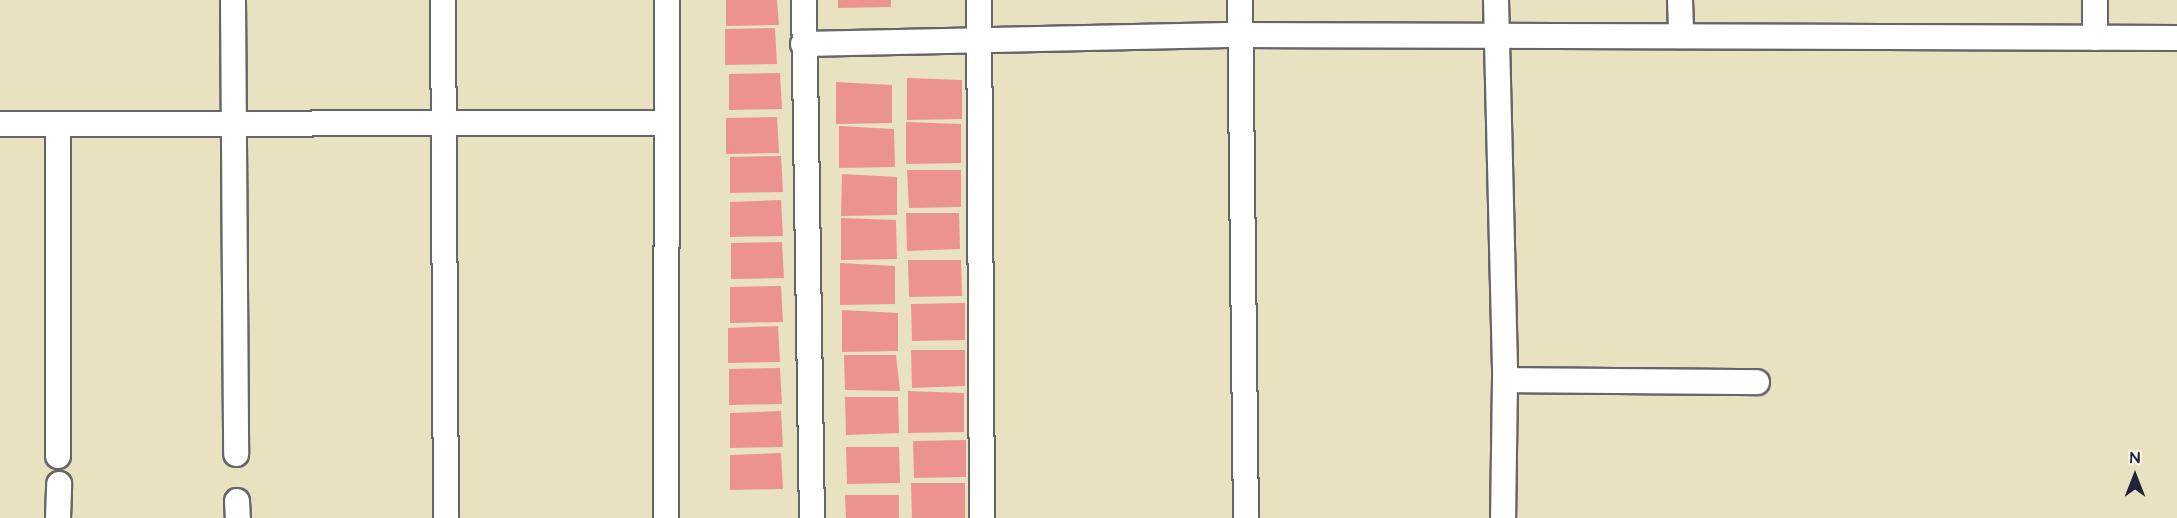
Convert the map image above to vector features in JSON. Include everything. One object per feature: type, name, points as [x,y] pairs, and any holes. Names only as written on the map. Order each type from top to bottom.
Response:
[{"type":"street","points":[[233,0],[236,454]]},
{"type":"street","points":[[443,0],[446,518]]},
{"type":"street","points":[[666,518],[667,0]]},
{"type":"street","points":[[804,0],[812,518]]},
{"type":"street","points":[[979,0],[982,518]]},
{"type":"street","points":[[1240,0],[1246,518]]},
{"type":"street","points":[[1496,0],[1495,36],[1505,380],[1503,518]]},
{"type":"street","points":[[1680,0],[1681,36]]},
{"type":"street","points":[[2095,0],[2096,38]]},
{"type":"street","points":[[803,44],[1240,35],[2177,38]]},
{"type":"street","points":[[0,124],[667,123]]},
{"type":"street","points":[[58,124],[58,456]]},
{"type":"street","points":[[1505,380],[1757,382]]},
{"type":"street","points":[[58,518],[59,484]]},
{"type":"building","points":[[726,0],[777,0],[779,25],[726,26]]},
{"type":"building","points":[[838,0],[891,0],[891,7],[838,8]]},
{"type":"building","points":[[775,28],[777,64],[725,65],[725,29]]},
{"type":"building","points":[[780,73],[782,109],[729,110],[729,74]]},
{"type":"building","points":[[907,78],[962,80],[962,119],[907,120]]},
{"type":"building","points":[[836,82],[892,85],[892,123],[836,124]]},
{"type":"building","points":[[777,117],[779,153],[726,154],[726,118]]},
{"type":"building","points":[[906,122],[961,124],[961,163],[906,164]]},
{"type":"building","points":[[839,126],[894,129],[895,167],[839,168]]},
{"type":"building","points":[[781,156],[783,192],[730,193],[730,157]]},
{"type":"building","points":[[907,170],[961,170],[961,207],[909,208]]},
{"type":"building","points":[[842,174],[897,177],[897,215],[841,216]]},
{"type":"building","points":[[781,200],[783,236],[730,237],[730,202]]},
{"type":"building","points":[[906,213],[959,213],[960,249],[907,251]]},
{"type":"building","points":[[841,218],[896,220],[897,259],[841,260]]},
{"type":"building","points":[[782,242],[784,278],[731,279],[731,243]]},
{"type":"building","points":[[908,260],[961,260],[962,296],[909,297]]},
{"type":"building","points":[[840,263],[895,266],[895,304],[840,305]]},
{"type":"building","points":[[781,286],[783,322],[730,323],[730,287]]},
{"type":"building","points":[[965,303],[965,340],[912,341],[911,304]]},
{"type":"building","points":[[842,310],[898,313],[898,351],[842,352]]},
{"type":"building","points":[[778,326],[780,362],[728,363],[728,328]]},
{"type":"building","points":[[911,350],[965,350],[965,386],[912,388]]},
{"type":"building","points":[[844,355],[896,355],[900,391],[845,390]]},
{"type":"building","points":[[780,368],[782,404],[729,405],[729,369]]},
{"type":"building","points":[[908,391],[964,393],[964,432],[908,433]]},
{"type":"building","points":[[845,397],[898,397],[899,433],[846,435]]},
{"type":"building","points":[[781,411],[783,447],[730,448],[730,413]]},
{"type":"building","points":[[966,440],[966,477],[914,478],[913,441]]},
{"type":"building","points":[[846,447],[899,447],[900,483],[847,484]]},
{"type":"building","points":[[781,453],[783,489],[730,490],[730,455]]},
{"type":"building","points":[[911,483],[965,483],[965,518],[912,518]]},
{"type":"building","points":[[845,495],[899,495],[899,518],[846,518]]}]
